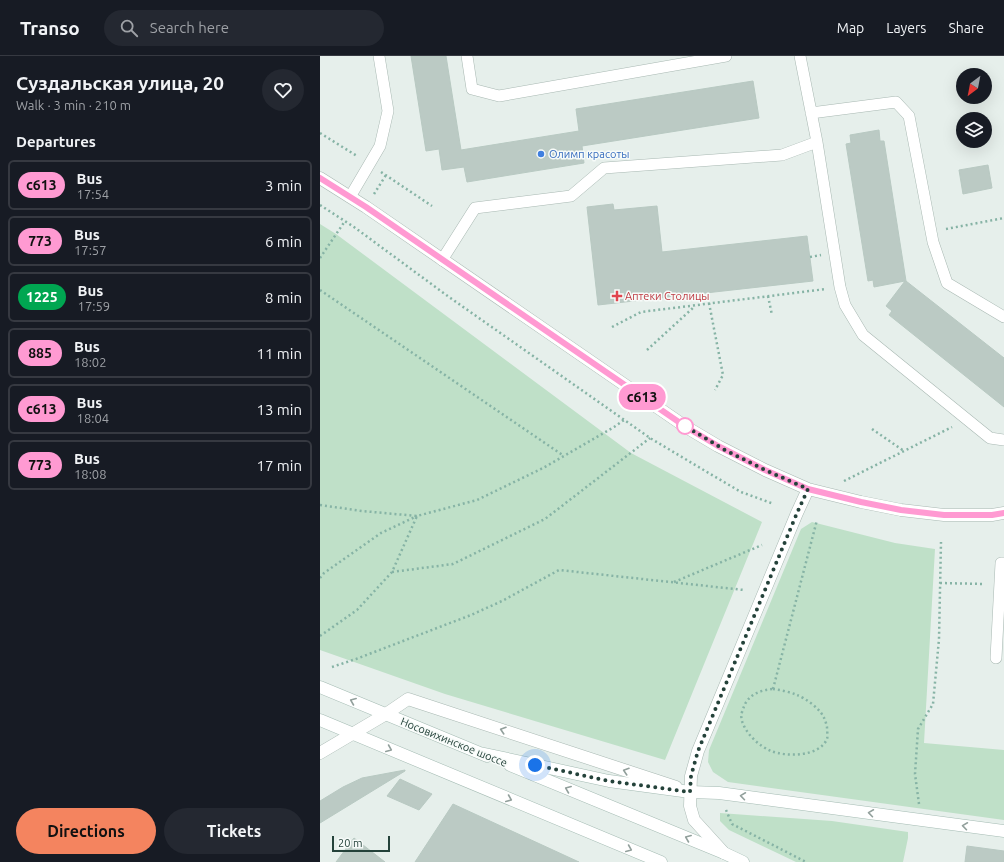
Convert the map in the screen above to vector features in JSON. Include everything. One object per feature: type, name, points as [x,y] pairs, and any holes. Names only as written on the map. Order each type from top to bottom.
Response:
[{"type":"street","points":[[320,178],[686,427],[718,446],[765,470],[808,489],[901,510],[944,515],[992,515],[1004,513]]},
{"type":"street","points":[[724,853],[694,820],[690,806],[691,776],[698,751],[808,489]]},
{"type":"street","name":"Носовихинское шоссе","points":[[320,687],[743,862]]},
{"type":"street","points":[[320,753],[386,714],[408,699],[690,792]]},
{"type":"street","points":[[320,720],[661,862]]},
{"type":"street","points":[[480,752],[609,781],[690,792],[718,793],[1004,831]]},
{"type":"lane","points":[[350,197],[380,146],[388,111],[379,56]]},
{"type":"lane","points":[[467,56],[472,89],[499,96],[726,56]]},
{"type":"lane","points":[[803,56],[840,287],[845,305],[863,335],[990,438],[1004,440]]},
{"type":"lane","points":[[811,112],[896,102],[909,116],[933,242],[946,283],[1004,317]]},
{"type":"lane","points":[[442,260],[475,208],[571,196],[604,168],[782,155],[817,142]]},
{"type":"lane","points":[[996,658],[1001,563],[1004,563]]},
{"type":"path","points":[[320,205],[345,221],[449,297],[650,438],[741,492],[774,504]]},
{"type":"path","points":[[931,232],[1004,218]]},
{"type":"path","points":[[320,258],[345,221]]},
{"type":"path","points":[[320,290],[564,456]]},
{"type":"path","points":[[612,328],[641,312],[819,290]]},
{"type":"path","points":[[768,296],[772,315]]},
{"type":"path","points":[[709,303],[723,375],[714,390]]},
{"type":"path","points":[[647,350],[696,305]]},
{"type":"path","points":[[822,492],[967,419]]},
{"type":"path","points":[[320,578],[324,573],[380,533],[417,516],[477,500],[543,468],[624,420]]},
{"type":"path","points":[[872,429],[904,451]]},
{"type":"path","points":[[392,572],[453,564],[545,519],[650,438]]},
{"type":"path","points":[[320,505],[362,511],[417,516]]},
{"type":"path","points":[[320,636],[357,610],[392,572],[417,516]]},
{"type":"path","points":[[773,689],[817,520]]},
{"type":"path","points":[[921,820],[915,774],[918,729],[932,704],[939,639],[941,542]]},
{"type":"path","points":[[673,583],[762,545]]},
{"type":"path","points":[[332,666],[356,659],[471,615],[502,601],[559,570],[744,590]]},
{"type":"path","points":[[940,582],[1000,584]]},
{"type":"path","points":[[773,689],[798,695],[816,707],[823,714],[826,721],[828,738],[824,745],[815,751],[805,754],[793,754],[773,752],[754,740],[741,720],[742,711],[748,699],[754,694],[763,690],[773,689]]},
{"type":"path","points":[[718,793],[732,824],[806,862]]},
{"type":"green space","points":[[320,224],[336,234],[631,453],[762,522],[665,760],[445,694],[320,650]]},
{"type":"green space","points":[[812,522],[895,543],[935,549],[924,743],[1004,750],[1004,820],[728,782],[713,772],[708,762],[709,750],[801,529]]},
{"type":"green space","points":[[720,813],[832,821],[908,832],[908,838],[903,862],[796,862],[729,830],[720,821]]},
{"type":"building","points":[[411,56],[446,56],[461,150],[579,131],[576,109],[753,81],[759,118],[582,146],[584,163],[467,182],[464,167],[442,170],[439,149],[426,151]]},
{"type":"building","points":[[879,130],[880,141],[884,141],[906,281],[1004,358],[1004,407],[889,315],[892,311],[886,306],[905,281],[874,287],[873,280],[868,281],[846,144],[851,143],[850,135]]},
{"type":"building","points":[[988,165],[992,188],[963,194],[959,170]]},
{"type":"building","points":[[613,204],[614,210],[657,206],[662,252],[807,236],[813,281],[598,305],[587,207]]},
{"type":"building","points":[[405,770],[320,823],[320,801],[343,787],[362,778]]},
{"type":"building","points":[[400,779],[432,794],[419,810],[387,796]]},
{"type":"building","points":[[453,804],[579,862],[415,862]]},
{"type":"building","points":[[354,838],[385,862],[336,862]]},
{"type":"building","points":[[967,846],[1004,851],[1004,862],[965,862]]},
{"type":"bus line","name":"с613","points":[[320,178],[366,207],[686,427],[718,446],[765,470],[808,489],[901,510],[944,515],[992,515],[1004,513]]},
{"type":"place","name":"Олимп красоты","points":[[541,154]]},
{"type":"place","name":"Аптеки Столицы","points":[[617,296]]},
{"type":"route","points":[[535,765],[609,781],[690,792],[691,776],[698,751],[808,489],[725,450],[685,426]]}]
